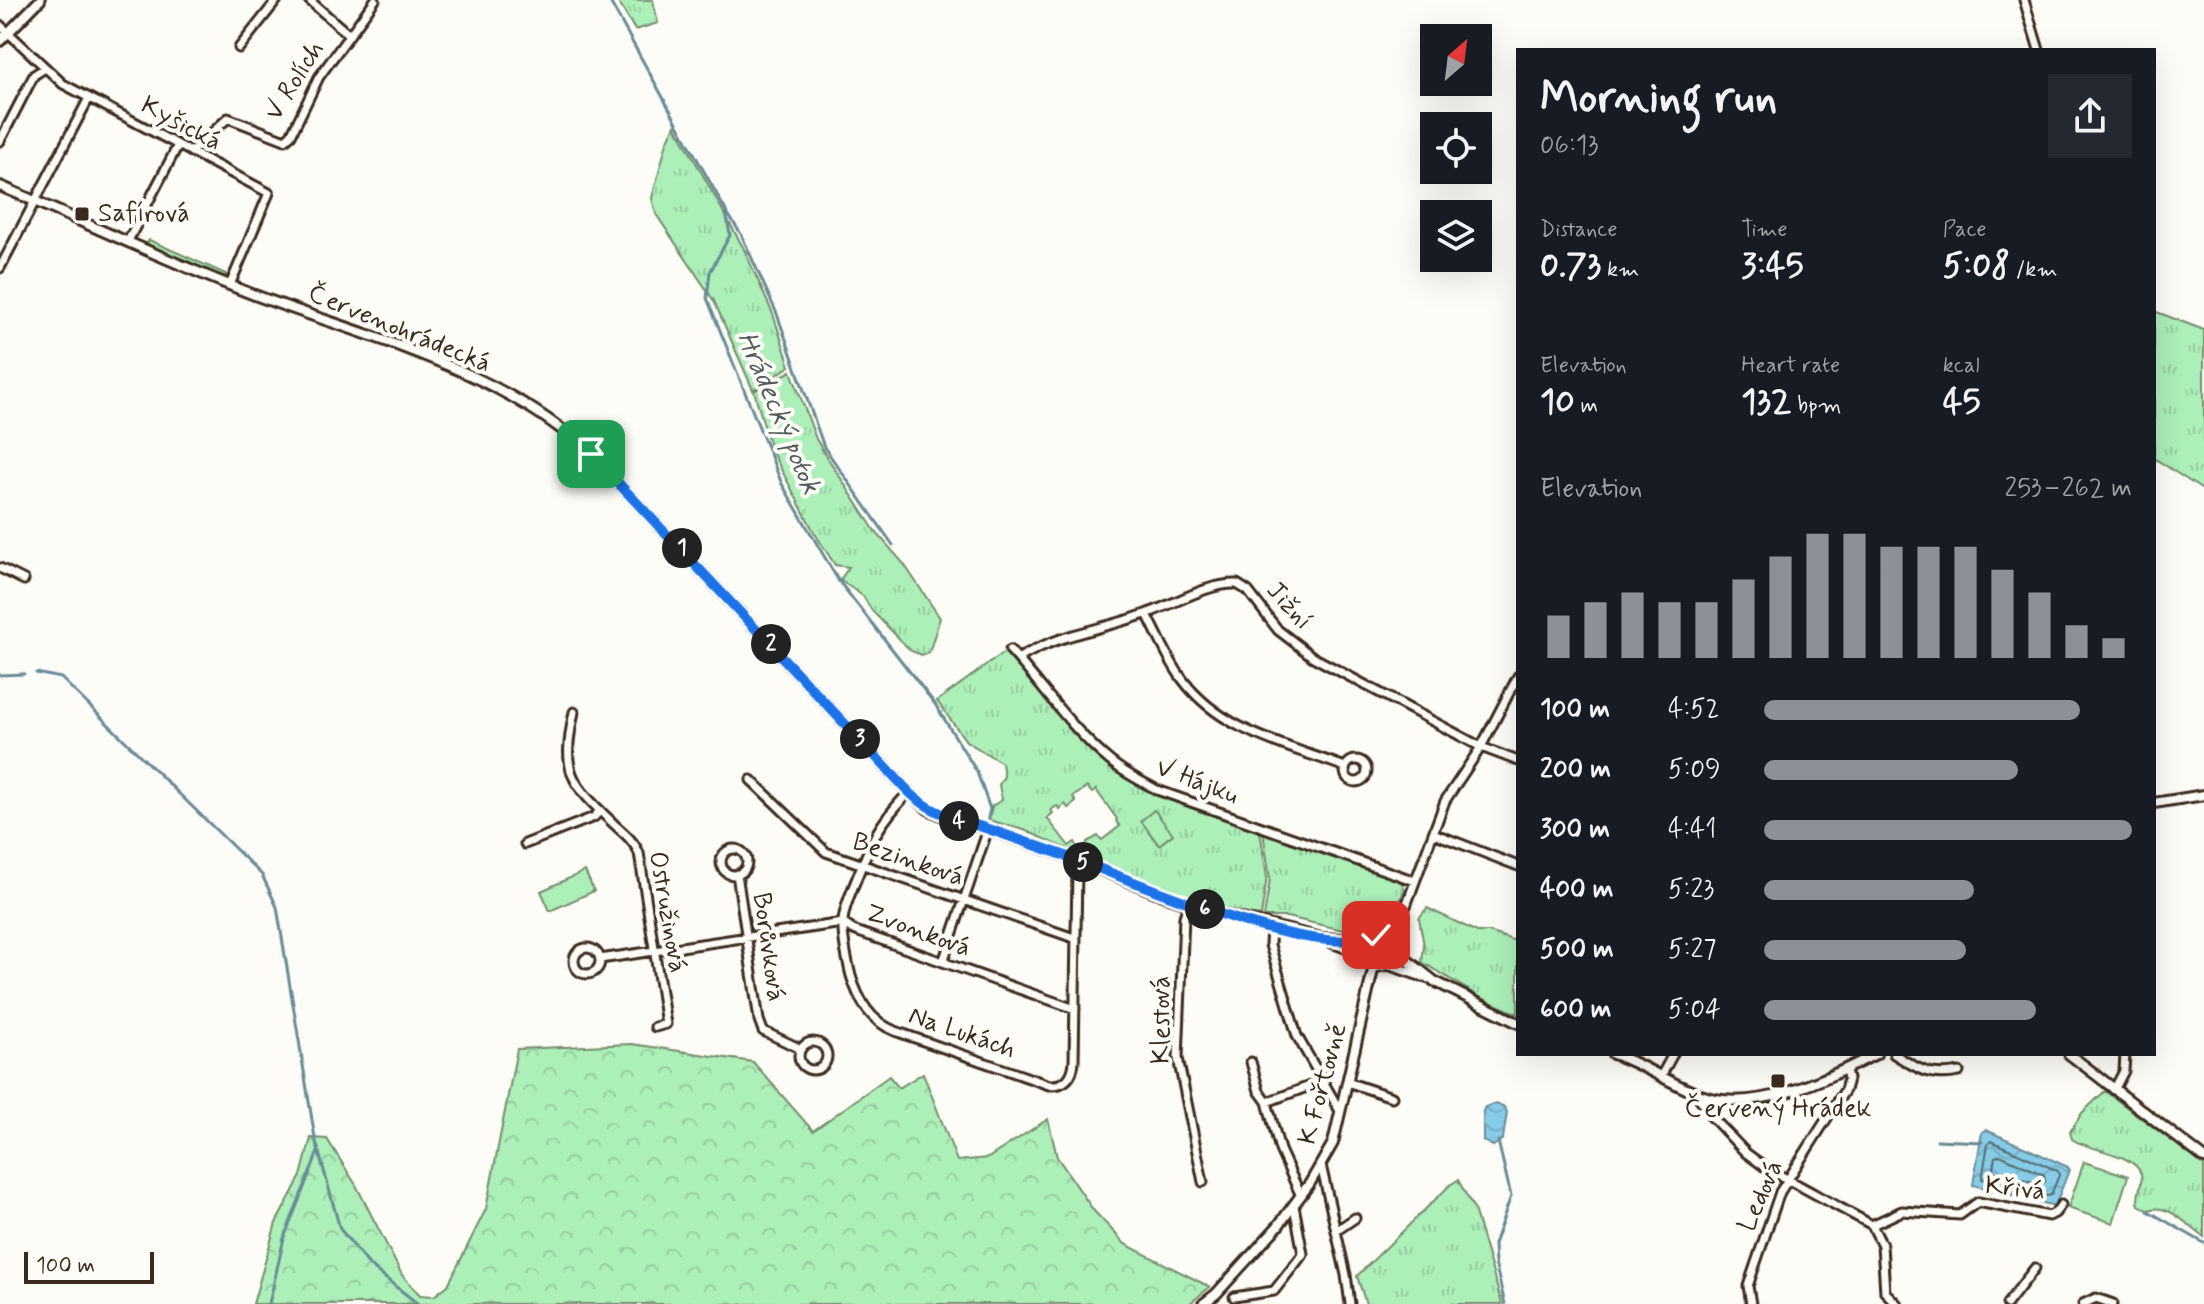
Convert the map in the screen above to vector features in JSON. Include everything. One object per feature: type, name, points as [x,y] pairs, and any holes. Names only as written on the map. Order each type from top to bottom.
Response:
[{"type":"street","points":[[0,41],[40,0]]},
{"type":"street","points":[[239,48],[277,0]]},
{"type":"street","name":"V Rolích","points":[[309,0],[348,34]]},
{"type":"street","name":"V Rolích","points":[[191,152],[228,118],[285,140],[291,135],[319,77],[375,0]]},
{"type":"street","points":[[2024,0],[2038,48]]},
{"type":"street","name":"Kyšická","points":[[0,25],[63,84],[269,193],[230,285]]},
{"type":"street","points":[[0,141],[34,75],[45,68]]},
{"type":"street","points":[[0,268],[89,98]]},
{"type":"street","points":[[128,241],[178,145]]},
{"type":"street","name":"Červenohrádecká","points":[[0,186],[230,285],[431,358],[523,403],[561,428],[648,513],[909,792],[937,813],[1079,861],[1188,904],[1322,938],[1365,957]]},
{"type":"street","points":[[0,568],[24,580]]},
{"type":"street","name":"Jižní","points":[[1018,659],[1046,645],[1147,614],[1212,588],[1237,584],[1248,591],[1278,630],[1296,646],[1481,747],[1516,760]]},
{"type":"street","points":[[1147,614],[1180,676],[1218,715],[1259,736],[1345,767]]},
{"type":"street","name":"V Hájku","points":[[1010,650],[1059,709],[1108,759],[1144,783],[1415,881]]},
{"type":"street","points":[[1390,937],[1402,915],[1445,801],[1514,696]]},
{"type":"street","name":"Ostružinová","points":[[574,712],[568,744],[570,773],[600,811],[637,848],[666,1024],[655,1027]]},
{"type":"street","name":"Bezinková","points":[[751,780],[821,848],[1074,938]]},
{"type":"street","name":"Na Lukách","points":[[909,792],[880,824],[870,841],[846,906],[843,923],[850,972],[865,1008],[895,1031],[1056,1085],[1070,1078],[1074,1070],[1074,938],[1079,861]]},
{"type":"street","points":[[2156,803],[2204,795]]},
{"type":"street","points":[[525,844],[594,817],[600,811]]},
{"type":"street","points":[[943,962],[988,829]]},
{"type":"street","points":[[1433,833],[1516,865]]},
{"type":"street","name":"Borůvková","points":[[737,874],[763,1031],[801,1049]]},
{"type":"street","name":"Klestová","points":[[1188,904],[1184,917],[1178,1058],[1203,1182]]},
{"type":"street","name":"Zvonková","points":[[600,959],[843,923],[853,930],[1075,1009]]},
{"type":"street","points":[[1271,927],[1270,945],[1297,1036],[1340,1111]]},
{"type":"street","points":[[1434,981],[1397,950],[1390,937],[1379,934],[1369,938],[1364,946],[1365,957],[1374,966],[1389,965],[1434,981],[1516,1022]]},
{"type":"street","name":"Červenohrádecká","points":[[1322,938],[1369,938]]},
{"type":"street","points":[[1389,965],[1396,958],[1397,950]]},
{"type":"street","name":"K Fořtovně","points":[[1203,1304],[1236,1273],[1294,1206],[1333,1143],[1374,966]]},
{"type":"street","name":"Borůvková","points":[[817,1042],[825,1047],[827,1060],[821,1068],[808,1069],[799,1058],[801,1049],[808,1043],[817,1042]]},
{"type":"street","points":[[1617,1056],[1697,1094],[1726,1102],[1759,1100],[1846,1069],[1872,1056]]},
{"type":"street","points":[[1661,1076],[1672,1056]]},
{"type":"street","points":[[1898,1056],[1929,1074],[1959,1072]]},
{"type":"street","points":[[2072,1056],[2204,1158]]},
{"type":"street","points":[[2114,1090],[2124,1071],[2125,1056]]},
{"type":"street","points":[[1251,1062],[1259,1091],[1267,1102],[1280,1150],[1301,1196]]},
{"type":"street","name":"Ledová","points":[[1751,1304],[1748,1294],[1750,1277],[1773,1208],[1788,1178],[1845,1090],[1848,1079],[1846,1069]]},
{"type":"street","points":[[1267,1102],[1323,1081]]},
{"type":"street","points":[[1347,1082],[1392,1097]]},
{"type":"street","points":[[1697,1094],[1727,1136],[1765,1167],[1872,1225],[1882,1245],[1885,1292],[1897,1304]]},
{"type":"street","points":[[1321,1165],[1350,1304]]},
{"type":"street","name":"Křivá","points":[[1872,1225],[1902,1211],[1960,1215],[1978,1202],[2049,1216],[2061,1205]]},
{"type":"street","points":[[1234,1297],[1274,1291],[1303,1254],[1294,1206]]},
{"type":"street","points":[[1336,1231],[1355,1218]]},
{"type":"street","points":[[2007,1304],[2035,1268]]},
{"type":"street","points":[[2083,1304],[2096,1298],[2113,1304]]},
{"type":"green space","points":[[617,0],[653,0],[658,23],[635,30]]},
{"type":"green space","points":[[675,125],[743,247],[773,314],[790,366],[753,390],[714,301],[656,214],[652,198],[667,142]]},
{"type":"green space","points":[[149,240],[228,275],[221,278],[146,245]]},
{"type":"green space","points":[[2156,312],[2204,330],[2204,491],[2156,459]]},
{"type":"green space","points":[[791,371],[816,439],[875,531],[904,564],[940,618],[929,653],[922,655],[911,651],[872,611],[863,596],[840,580],[849,567],[835,565],[771,450],[754,391]]},
{"type":"green space","points":[[1006,651],[1067,724],[1120,772],[1168,799],[1260,831],[1267,877],[1261,916],[1254,915],[1253,918],[1193,901],[1085,856],[1087,842],[1098,836],[1102,840],[1120,826],[1096,790],[1092,793],[1087,787],[1073,797],[1076,802],[1068,808],[1065,804],[1060,809],[1057,806],[1047,818],[1069,846],[1075,842],[1078,848],[1076,853],[1024,830],[989,820],[992,806],[1002,800],[999,785],[1004,776],[1002,763],[966,741],[937,701]]},
{"type":"green space","points":[[1154,810],[1173,834],[1159,845],[1141,821]]},
{"type":"green space","points":[[1263,832],[1400,880],[1405,889],[1397,907],[1388,919],[1356,933],[1287,917],[1264,917],[1270,879]]},
{"type":"green space","points":[[585,871],[594,891],[550,911],[541,891]]},
{"type":"green space","points":[[1427,908],[1477,932],[1489,932],[1516,941],[1516,1013],[1483,999],[1422,962],[1424,946],[1419,918]]},
{"type":"green space","points":[[632,1044],[753,1062],[813,1131],[889,1076],[899,1088],[923,1073],[957,1161],[988,1158],[1048,1119],[1057,1157],[1094,1211],[1125,1244],[1210,1287],[1189,1304],[253,1304],[276,1223],[301,1176],[311,1138],[327,1139],[356,1185],[402,1275],[420,1295],[434,1296],[448,1285],[486,1209],[517,1049]]},
{"type":"green space","points":[[2105,1091],[2204,1165],[2204,1237],[2170,1212],[2155,1208],[2148,1210],[2139,1205],[2141,1174],[2130,1161],[2072,1139],[2070,1132],[2082,1113]]},
{"type":"green space","points":[[2084,1162],[2128,1176],[2113,1223],[2068,1208]]},
{"type":"green space","points":[[1458,1180],[1474,1209],[1502,1304],[1366,1304],[1357,1276]]},
{"type":"water","points":[[1494,1104],[1503,1106],[1507,1112],[1503,1139],[1493,1146],[1483,1141],[1483,1111]]},
{"type":"water","points":[[1986,1130],[2068,1167],[2055,1206],[1973,1185],[1982,1132]]},
{"type":"waterway","name":"Hrádecký potok","points":[[609,0],[726,211],[730,235],[710,272],[707,298],[782,484],[838,580],[935,704],[977,772],[990,809],[987,822],[991,823]]},
{"type":"waterway","points":[[728,214],[741,234],[777,314],[824,447],[893,545]]},
{"type":"waterway","points":[[36,673],[61,678],[262,875],[277,907],[315,1138],[340,1229],[370,1266],[418,1304]]},
{"type":"waterway","points":[[0,675],[24,674]]},
{"type":"waterway","name":"Hrádecký potok","points":[[1937,1140],[1982,1142]]},
{"type":"waterway","points":[[1498,1141],[1511,1196],[1494,1244],[1495,1263],[1505,1304]]},
{"type":"waterway","points":[[269,1304],[284,1238],[318,1152]]},
{"type":"waterway","name":"Hrádecký potok","points":[[2148,1211],[2204,1243]]},
{"type":"place","name":"Safírová","points":[[82,214]]},
{"type":"place","name":"Červený Hrádek","points":[[1778,1081]]},
{"type":"route","points":[[591,454],[928,809],[1219,913],[1322,938],[1361,940],[1376,935]]}]
